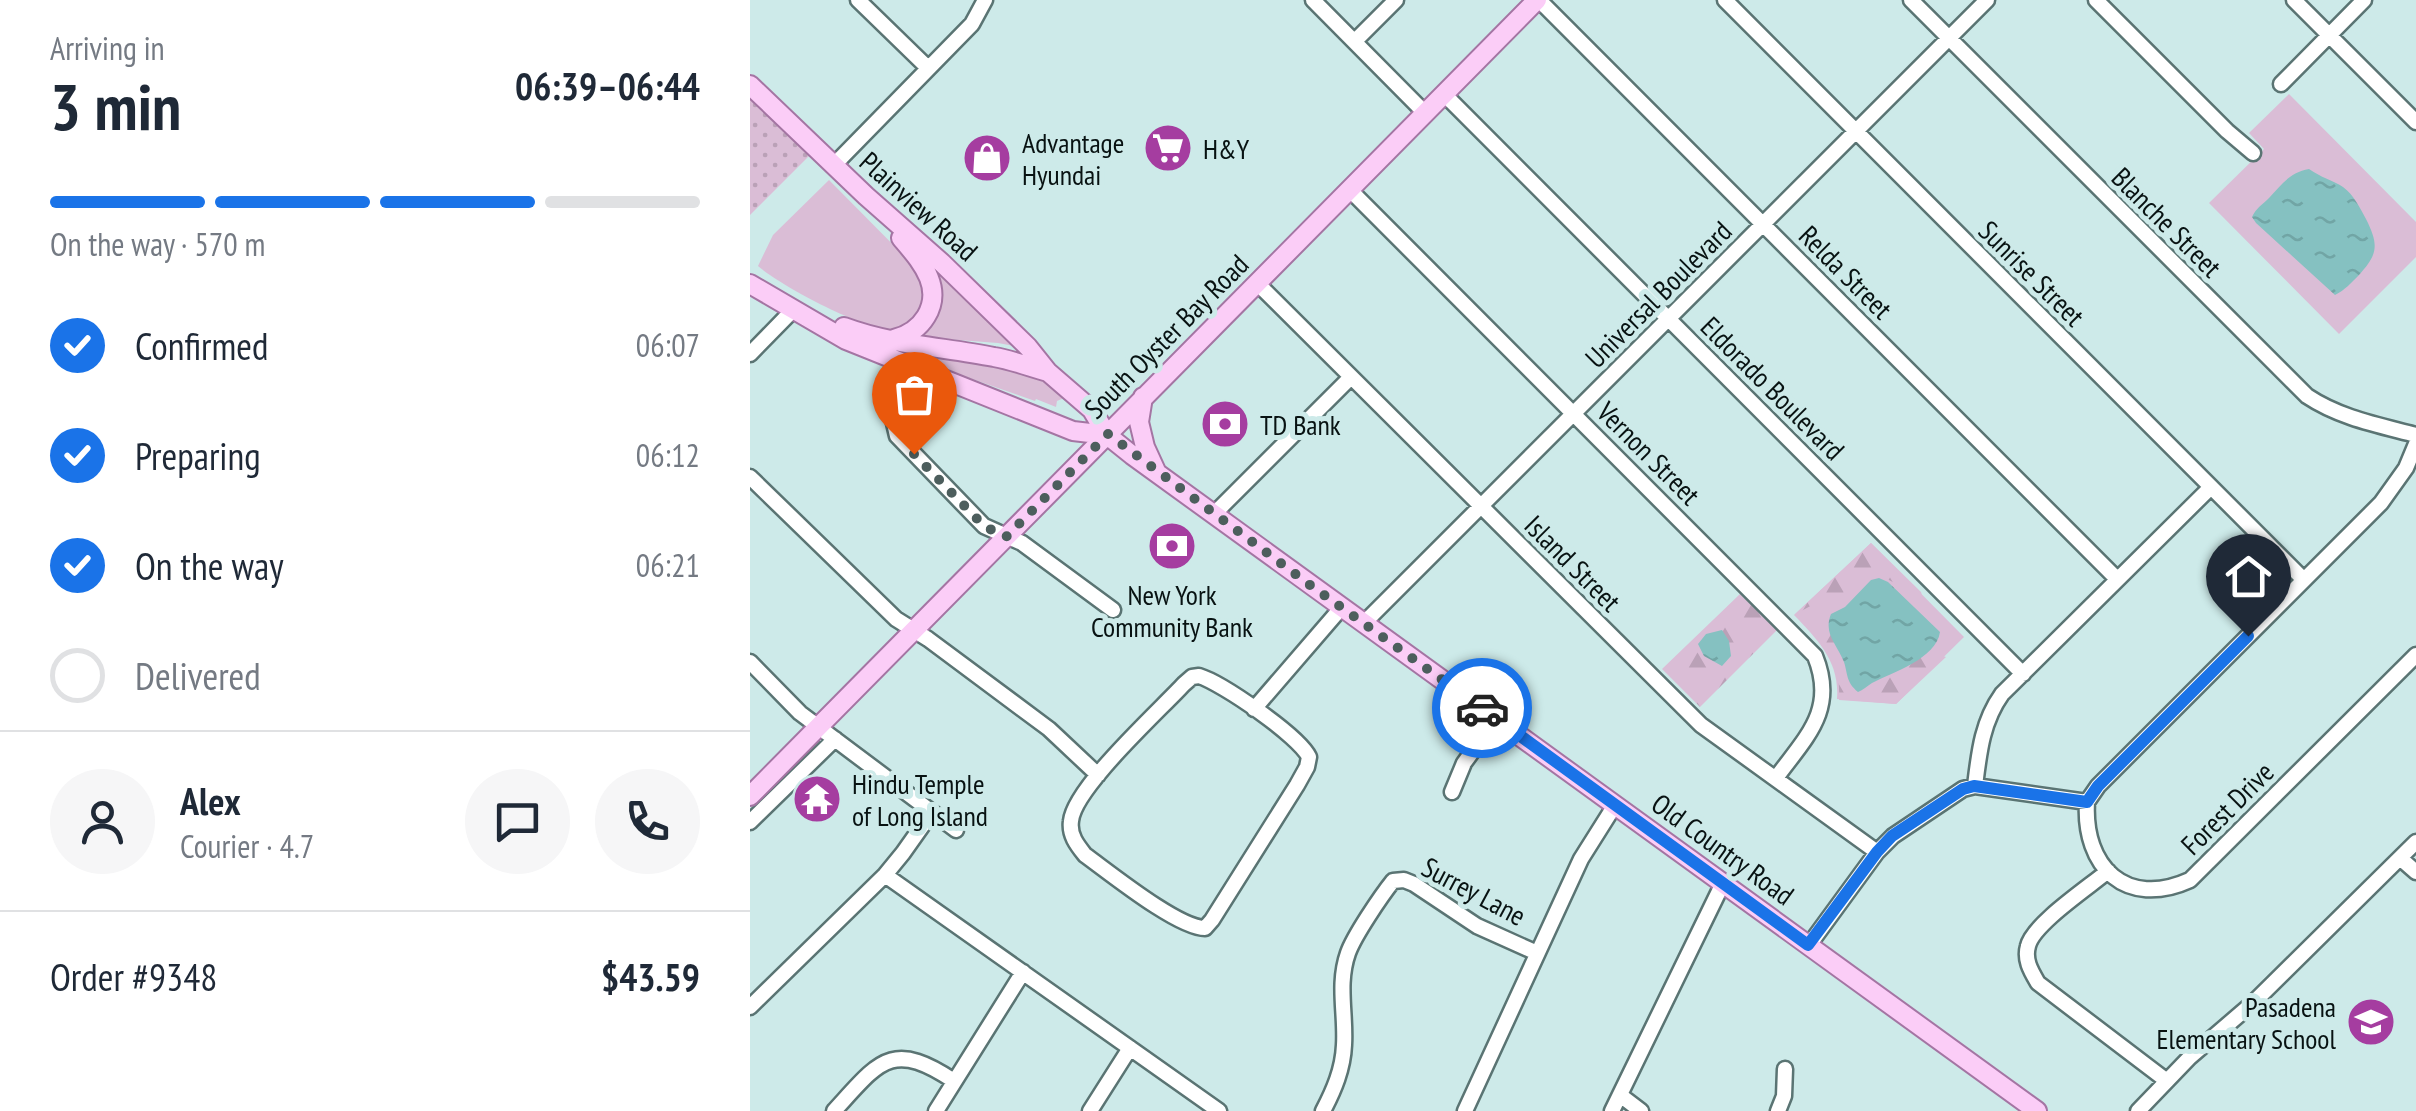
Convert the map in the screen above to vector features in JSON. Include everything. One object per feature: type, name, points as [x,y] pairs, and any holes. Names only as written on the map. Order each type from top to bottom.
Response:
[{"type":"main road","name":"South Oyster Bay Road","points":[[750,796],[1538,0]]},
{"type":"main road","name":"Plainview Road","points":[[750,85],[942,263],[1028,347],[1048,372]]},
{"type":"main road","points":[[866,196],[918,258],[932,288],[931,305],[924,320],[911,333],[890,340]]},
{"type":"main road","points":[[750,284],[846,340],[1073,431],[1108,434]]},
{"type":"main road","points":[[793,310],[862,334],[998,357],[1048,372]]},
{"type":"main road","name":"Old Country Road","points":[[1048,372],[1092,410],[1108,434],[1156,472],[2037,1111]]},
{"type":"main road","points":[[1143,397],[1139,422],[1156,472]]},
{"type":"street","points":[[858,0],[928,68]]},
{"type":"street","points":[[834,165],[972,24],[986,0]]},
{"type":"street","points":[[1313,0],[1425,113]]},
{"type":"street","points":[[1355,41],[1396,0]]},
{"type":"street","name":"Relda Street","points":[[1538,0],[2117,579]]},
{"type":"street","name":"Sunrise Street","points":[[1725,0],[2304,580]]},
{"type":"street","name":"Blanche Street","points":[[1911,0],[2307,396],[2342,416],[2416,436]]},
{"type":"street","name":"Universal Boulevard","points":[[1364,624],[1987,0]]},
{"type":"street","points":[[2096,0],[2252,153]]},
{"type":"street","points":[[2294,0],[2416,122]]},
{"type":"street","points":[[2281,84],[2364,0]]},
{"type":"street","name":"Eldorado Boulevard","points":[[1444,94],[2023,674]]},
{"type":"street","name":"Vernon Street","points":[[1350,189],[1815,656],[1824,684],[1820,714],[1776,778]]},
{"type":"street","name":"Island Street","points":[[1257,283],[1701,725],[1877,852]]},
{"type":"street","points":[[750,354],[793,310]]},
{"type":"street","points":[[1214,514],[1351,377]]},
{"type":"street","points":[[891,410],[897,436],[984,526],[1022,543],[1113,610]]},
{"type":"street","points":[[2168,1081],[2038,983],[2030,970],[2028,944],[2072,898],[2108,871],[2090,846],[2086,822],[2087,802],[2098,786],[2381,504],[2406,468],[2416,444]]},
{"type":"street","points":[[750,476],[896,619],[1049,729],[1098,775]]},
{"type":"street","points":[[1974,786],[1986,721],[2002,694],[2211,487]]},
{"type":"street","points":[[1254,710],[1342,607]]},
{"type":"street","name":"Forest Drive","points":[[2108,871],[2129,886],[2149,890],[2170,889],[2190,880],[2416,655]]},
{"type":"street","points":[[750,662],[800,713],[956,830]]},
{"type":"street","points":[[1192,677],[1208,679],[1254,710],[1306,751],[1308,767],[1212,920],[1205,928],[1199,928],[1174,917],[1085,856],[1076,844],[1070,821],[1074,808],[1098,775],[1192,677]]},
{"type":"street","points":[[1452,792],[1464,763],[1496,719]]},
{"type":"street","points":[[750,822],[835,739]]},
{"type":"street","points":[[1808,945],[1892,836],[1952,795],[1974,786],[2087,802]]},
{"type":"street","points":[[1466,1111],[1581,858],[1616,804]]},
{"type":"street","points":[[750,1006],[885,875],[932,812]]},
{"type":"street","points":[[2138,1111],[2416,842]]},
{"type":"street","points":[[2400,858],[2416,872]]},
{"type":"street","points":[[885,875],[1219,1111]]},
{"type":"street","name":"Surrey Lane","points":[[1323,1111],[1343,1060],[1342,985],[1348,954],[1393,881],[1414,884],[1477,926],[1538,953]]},
{"type":"street","points":[[1612,1111],[1723,883]]},
{"type":"street","points":[[936,1111],[1023,972]]},
{"type":"street","points":[[1090,1111],[1130,1048]]},
{"type":"street","points":[[834,1111],[870,1073],[892,1058],[922,1062],[954,1081]]},
{"type":"street","points":[[1778,1111],[1784,1096],[1785,1069]]},
{"type":"street","points":[[1620,1095],[1642,1111]]},
{"type":"green space","points":[[750,85],[816,149],[750,215]]},
{"type":"green space","points":[[2289,94],[2416,222],[2416,257],[2339,334],[2209,203],[2264,149],[2249,133]]},
{"type":"green space","points":[[829,180],[924,276],[922,307],[909,326],[888,329],[849,318],[785,285],[758,266],[773,235]]},
{"type":"green space","points":[[929,261],[1024,348],[919,337],[938,299],[938,282]]},
{"type":"green space","points":[[896,346],[1030,372],[1064,398],[1057,401],[1056,407],[1035,401],[895,352]]},
{"type":"green space","points":[[1871,543],[1964,637],[1896,704],[1837,699],[1831,663],[1794,615]]},
{"type":"green space","points":[[1871,543],[1921,592],[1925,605],[1876,573],[1794,615]]},
{"type":"green space","points":[[1740,594],[1777,630],[1700,707],[1662,669]]},
{"type":"green space","points":[[1833,605],[1858,615],[1899,643],[1946,657],[1896,704],[1839,700],[1834,659],[1812,624]]},
{"type":"water","points":[[2309,169],[2350,194],[2375,243],[2365,268],[2335,295],[2252,217],[2286,180]]},
{"type":"water","points":[[1879,578],[1940,632],[1931,650],[1922,657],[1858,692],[1849,682],[1829,621],[1831,614],[1845,607],[1871,580]]},
{"type":"water","points":[[1722,630],[1729,641],[1731,656],[1722,666],[1704,656],[1698,644],[1706,634]]},
{"type":"way so far","points":[[914,454],[984,526],[1006,537],[1108,434],[1482,708]]},
{"type":"place","name":"H&Y","points":[[1168,148]]},
{"type":"place","name":"Advantage Hyundai","points":[[987,158]]},
{"type":"place","name":"TD Bank","points":[[1225,424]]},
{"type":"place","name":"New York Community Bank","points":[[1172,546]]},
{"type":"place","name":"Hindu Temple of Long Island","points":[[817,799]]},
{"type":"place","name":"Pasadena Elementary School","points":[[2371,1022]]},
{"type":"route","points":[[1482,708],[1808,945],[1892,836],[1963,789],[1974,786],[2087,802],[2098,786],[2248,636]]}]
